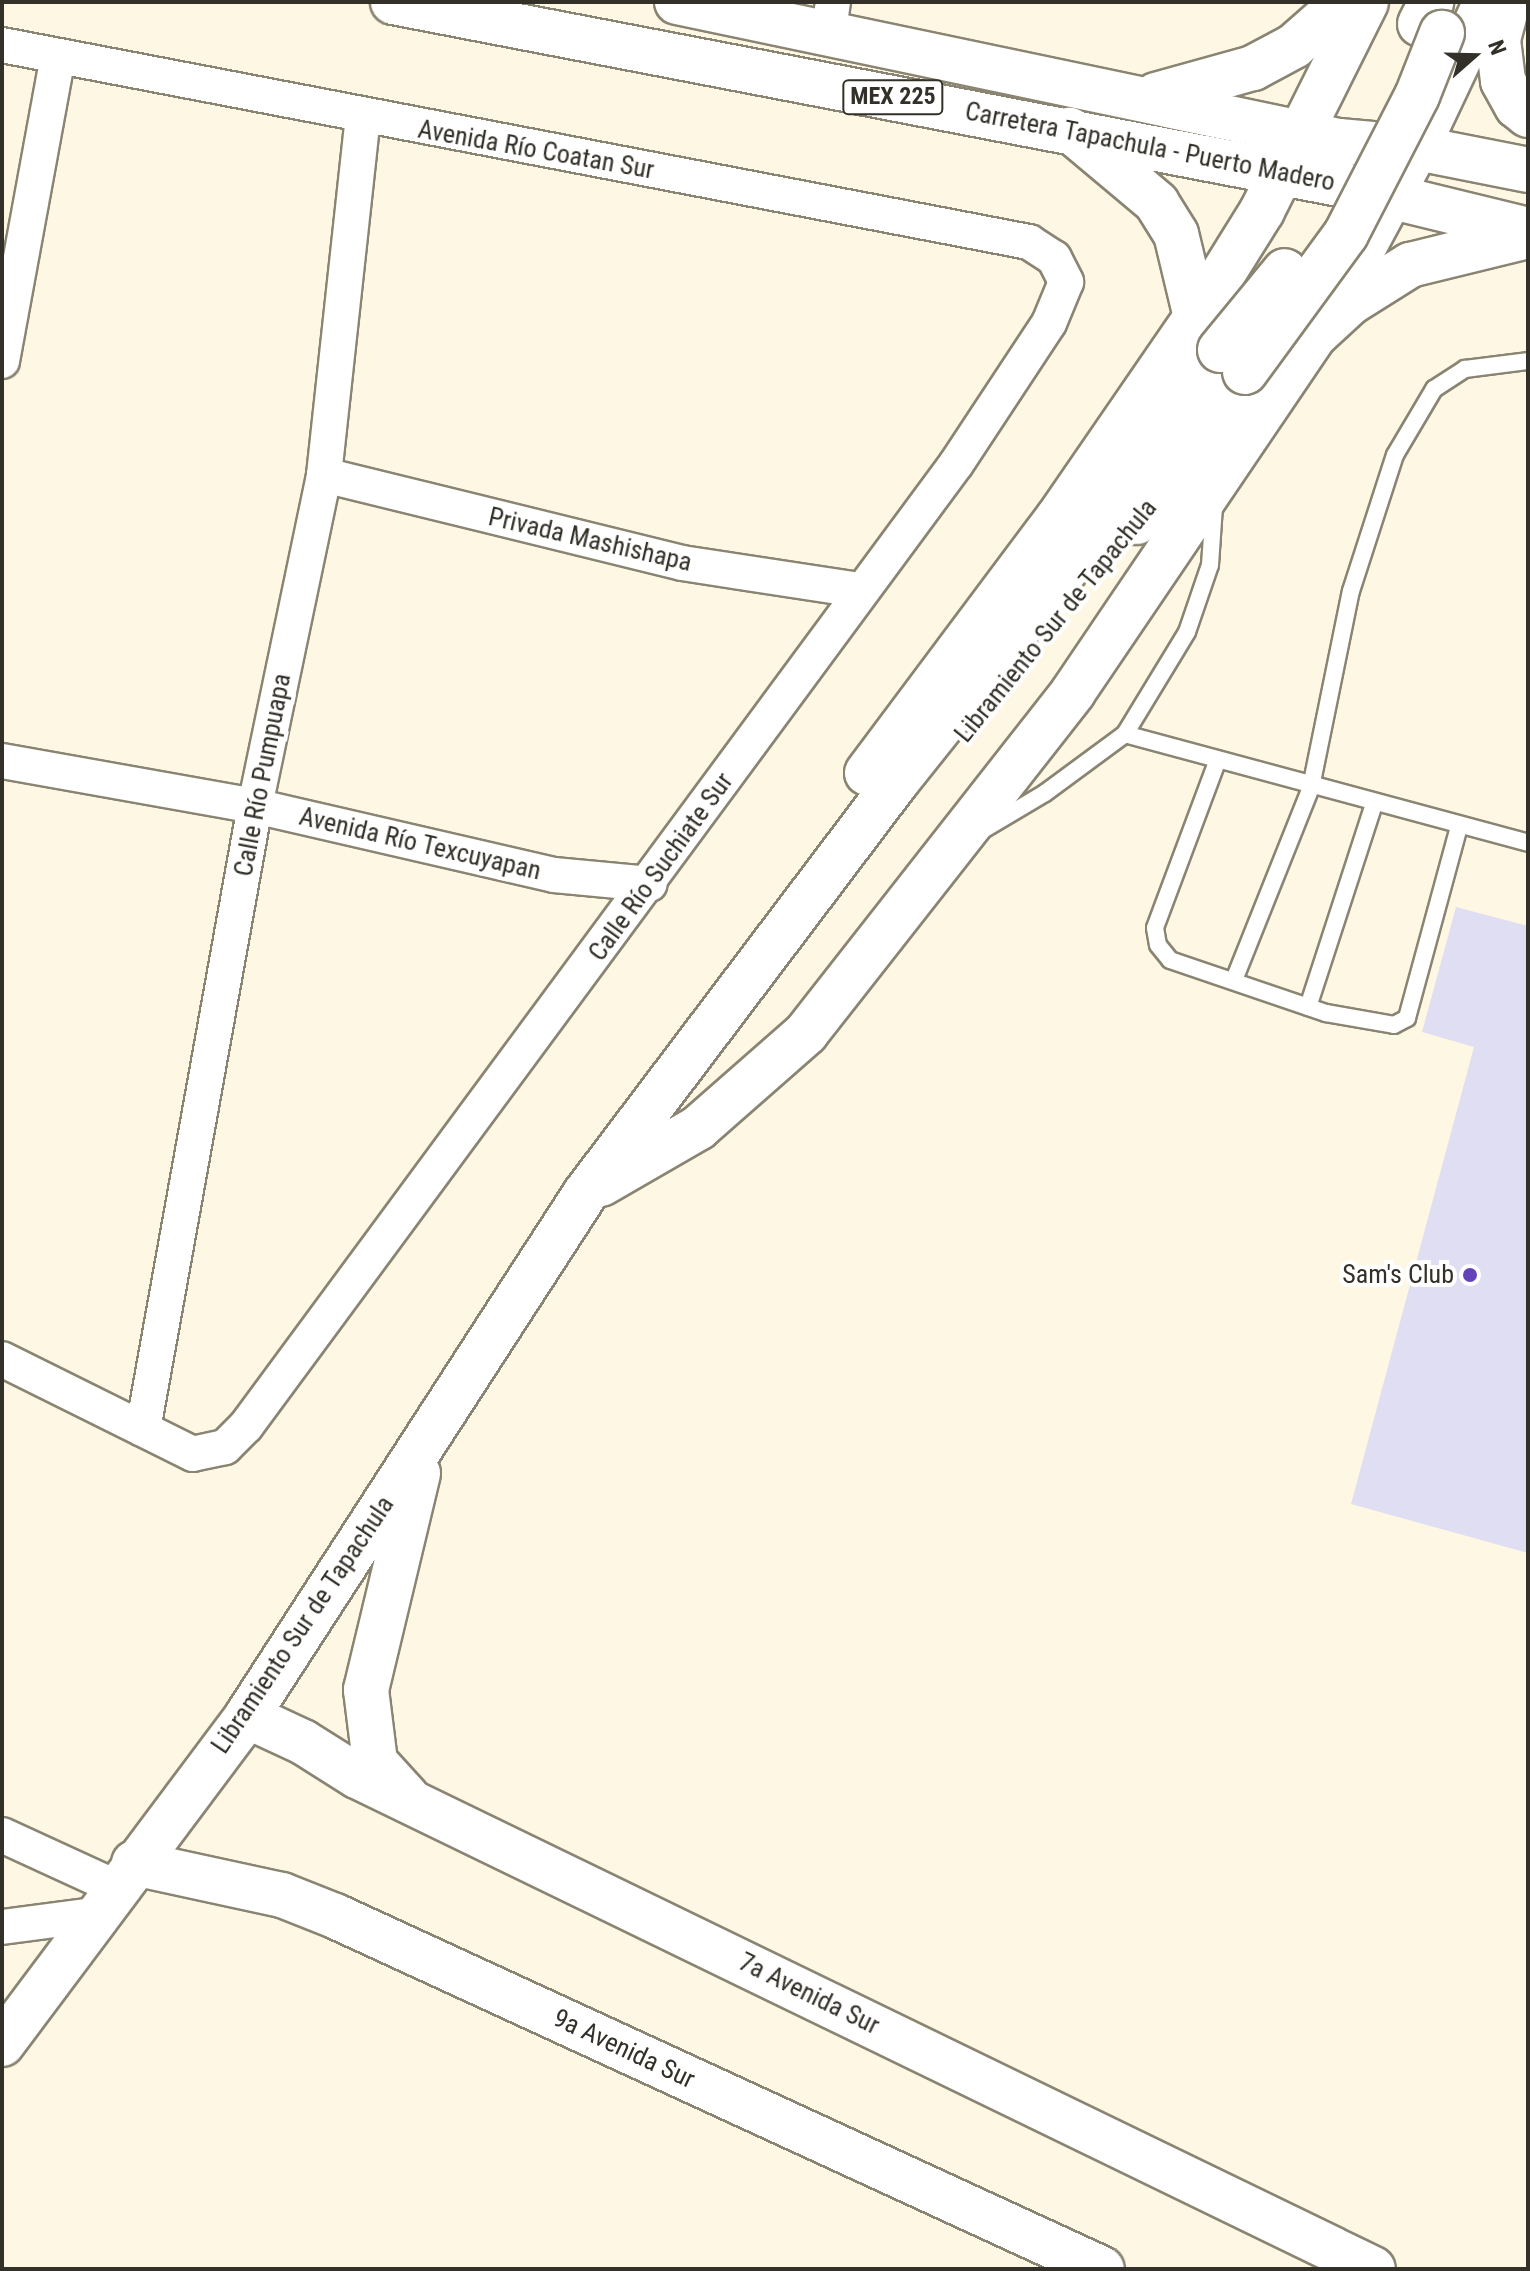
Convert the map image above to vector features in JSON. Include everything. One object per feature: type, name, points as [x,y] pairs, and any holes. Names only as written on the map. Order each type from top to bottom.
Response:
[{"type":"main road","name":"Carretera Tapachula - Puerto Madero","points":[[393,2],[1344,185],[1381,218],[1528,233]]},
{"type":"main road","name":"Carretera Tapachula - Puerto Madero","points":[[677,2],[831,16],[1144,97],[1320,122],[1417,148],[1528,170]]},
{"type":"main road","points":[[1144,97],[1253,68],[1294,46],[1344,2]]},
{"type":"main road","points":[[585,1194],[716,981],[1058,518],[1220,347],[1281,175],[1320,122],[1366,2]]},
{"type":"main road","points":[[585,1194],[698,1128],[806,1033],[1073,692],[1214,490],[1315,335],[1417,148],[1486,2]]},
{"type":"main road","points":[[1508,2],[1498,40],[1503,81],[1517,106],[1528,115]]},
{"type":"main road","name":"Libramiento Sur de Tapachula","points":[[2,2044],[114,1888],[247,1716],[585,1194],[768,987],[938,767],[1098,576],[1220,347],[1346,234],[1405,122],[1438,15]]},
{"type":"main road","points":[[1320,122],[1344,185]]},
{"type":"main road","points":[[1320,122],[1381,218]]},
{"type":"main road","points":[[1070,130],[1157,203],[1176,234],[1220,347]]},
{"type":"main road","points":[[1315,335],[1351,302],[1410,265],[1528,233]]},
{"type":"main road","points":[[414,1804],[375,1762],[366,1690],[427,1438]]},
{"type":"main road","name":"7a Avenida Sur","points":[[247,1716],[414,1804],[1373,2269]]},
{"type":"main road","name":"9a Avenida Sur","points":[[114,1888],[282,1895],[335,1916],[1101,2269]]},
{"type":"street","name":"Avenida Río Coatan Sur","points":[[2,45],[363,118],[1029,242],[1062,269]]},
{"type":"street","points":[[2,361],[58,56]]},
{"type":"street","name":"Calle Río Pumpuapa","points":[[143,1429],[255,806],[324,475],[363,118]]},
{"type":"street","name":"Calle Río Suchiate Sur","points":[[143,1429],[193,1454],[225,1447],[246,1426],[650,884],[858,590],[956,464],[1049,323],[1062,299],[1062,269]]},
{"type":"street","name":"Privada Mashishapa","points":[[324,475],[682,563],[858,590]]},
{"type":"street","name":"Avenida Río Texcuyapan","points":[[2,761],[255,806],[554,875],[650,884]]},
{"type":"street","points":[[2,1359],[143,1429]]},
{"type":"street","points":[[2,1835],[114,1888]]},
{"type":"street","points":[[2,1858],[41,1855]]},
{"type":"street","points":[[2,1927],[114,1888]]},
{"type":"lane","points":[[1234,980],[1311,787],[1351,591],[1395,455],[1434,389],[1465,369],[1528,361]]},
{"type":"lane","points":[[950,848],[1045,793],[1125,734],[1187,632],[1210,565],[1214,490]]},
{"type":"lane","points":[[1125,734],[1217,762],[1528,843]]},
{"type":"lane","points":[[1217,762],[1155,928],[1158,945],[1170,960],[1308,1007],[1394,1025],[1407,1018],[1459,826]]},
{"type":"lane","points":[[1308,1007],[1374,804]]},
{"type":"building","name":"Sam's Club","points":[[1456,907],[1528,926],[1528,1553],[1351,1504],[1474,1047],[1422,1032]]},
{"type":"place","name":"Sam's Club","points":[[1470,1275]]}]
